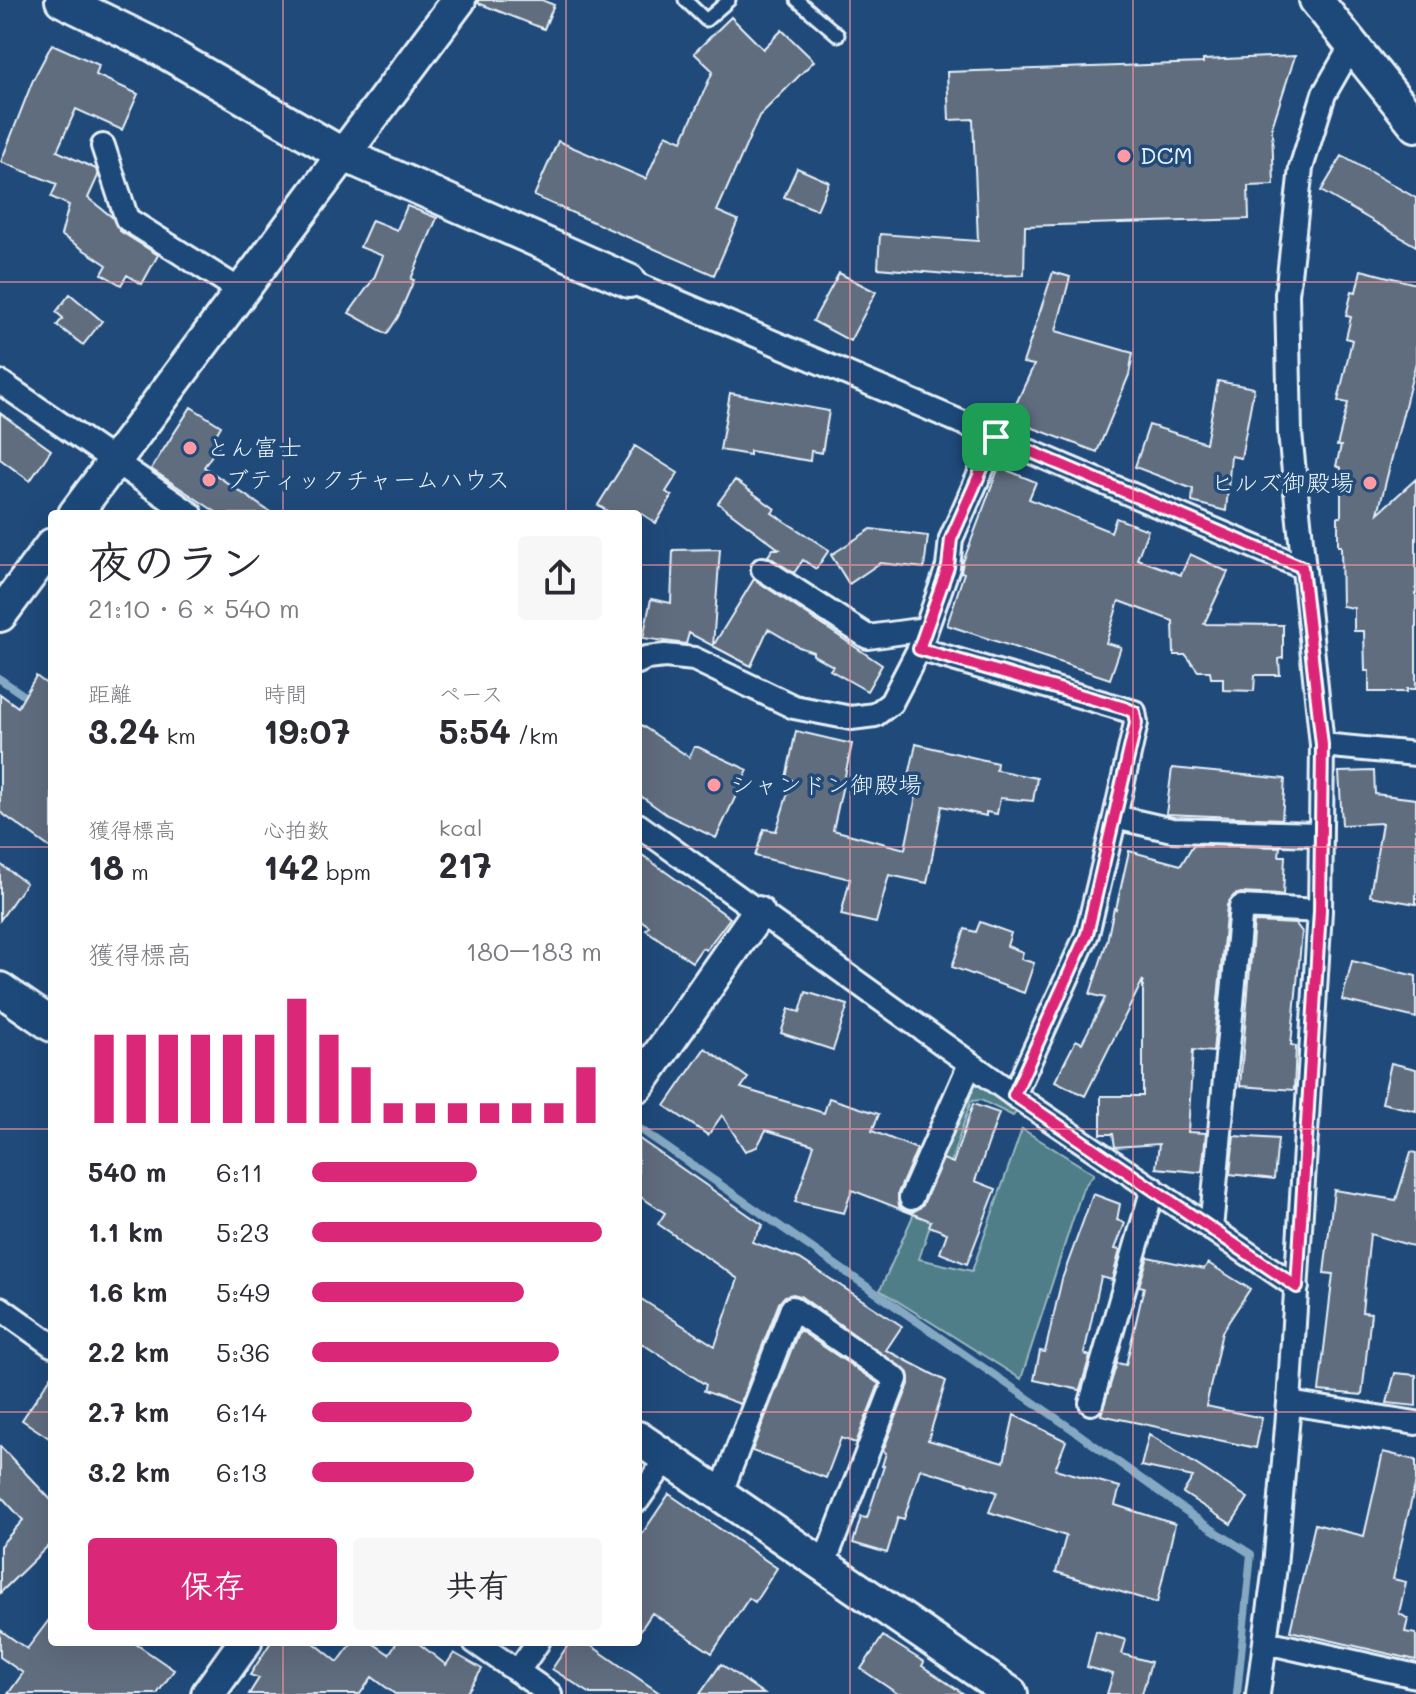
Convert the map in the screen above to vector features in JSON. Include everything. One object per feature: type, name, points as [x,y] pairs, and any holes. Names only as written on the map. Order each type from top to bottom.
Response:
[{"type":"street","points":[[62,0],[150,43],[342,154],[629,281],[1302,567]]},
{"type":"street","points":[[78,510],[459,0]]},
{"type":"street","points":[[1316,0],[1416,125]]},
{"type":"street","points":[[1258,1694],[1266,1642],[1289,1403],[1320,911],[1322,745],[1290,433],[1287,294],[1301,168],[1324,94],[1352,45]]},
{"type":"street","points":[[103,146],[127,219],[241,291]]},
{"type":"street","points":[[0,382],[185,510]]},
{"type":"street","points":[[642,660],[665,656],[694,659],[794,707],[851,718],[875,715],[891,703],[923,639],[948,567],[951,539],[996,437]]},
{"type":"street","points":[[0,615],[48,550]]},
{"type":"street","points":[[763,569],[868,637],[923,639],[1134,712],[1136,723],[1087,934],[1014,1095]]},
{"type":"street","points":[[1322,745],[1416,754]]},
{"type":"street","points":[[1115,817],[1172,830],[1319,834]]},
{"type":"street","points":[[642,828],[1014,1095],[1297,1287]]},
{"type":"street","points":[[1211,1229],[1241,907],[1320,911]]},
{"type":"street","points":[[642,1079],[758,913]]},
{"type":"street","points":[[0,989],[48,1022]]},
{"type":"street","points":[[911,1198],[970,1064]]},
{"type":"street","points":[[1091,1403],[1153,1188]]},
{"type":"street","points":[[0,1308],[48,1342]]},
{"type":"street","points":[[720,1495],[792,1308],[896,1379],[823,1566]]},
{"type":"street","points":[[1289,1403],[1416,1423]]},
{"type":"street","points":[[642,1441],[1011,1694]]},
{"type":"street","points":[[642,1494],[667,1458]]},
{"type":"street","points":[[1266,1642],[1416,1676]]},
{"type":"street","points":[[208,1694],[242,1646]]},
{"type":"street","points":[[481,1646],[550,1694]]},
{"type":"street","points":[[518,1671],[535,1646]]},
{"type":"lane","points":[[685,0],[706,20],[729,0]]},
{"type":"lane","points":[[797,0],[838,35]]},
{"type":"green space","points":[[974,1078],[1017,1111],[1013,1116],[981,1100],[971,1101],[919,1259],[972,1271],[1022,1129],[1094,1174],[1083,1188],[1021,1379],[880,1290]]},
{"type":"building","points":[[478,0],[542,0],[554,5],[544,29],[478,3]]},
{"type":"building","points":[[731,17],[763,49],[782,30],[814,61],[759,116],[717,211],[738,220],[714,275],[534,196],[558,141],[646,179],[666,134],[682,141],[713,71],[694,53]]},
{"type":"building","points":[[52,44],[99,65],[96,75],[138,94],[122,130],[76,109],[57,151],[96,169],[98,176],[88,198],[112,217],[120,231],[158,255],[142,284],[127,275],[121,285],[102,274],[107,265],[61,235],[69,205],[51,197],[57,184],[1,162],[33,80]]},
{"type":"building","name":"DCM","points":[[1295,56],[1272,127],[1274,185],[1248,186],[1249,219],[1025,226],[1024,275],[970,276],[878,268],[880,234],[978,241],[973,119],[949,120],[947,72],[1203,63],[1203,60]]},
{"type":"building","points":[[1342,156],[1416,198],[1416,246],[1321,191]]},
{"type":"building","points":[[797,168],[829,182],[817,210],[784,197]]},
{"type":"building","points":[[407,206],[437,218],[411,279],[414,280],[387,334],[349,313],[374,278],[383,256],[360,247],[372,220],[397,230]]},
{"type":"building","name":"ヒルズ御殿場","points":[[1361,270],[1416,284],[1416,362],[1378,513],[1416,479],[1416,689],[1407,689],[1407,692],[1369,692],[1364,631],[1354,631],[1354,608],[1342,606],[1341,546],[1338,546],[1341,468],[1336,466],[1341,446],[1337,446],[1348,403],[1338,401],[1352,340],[1346,338],[1351,317],[1346,316]]},
{"type":"building","points":[[1053,272],[1070,277],[1056,331],[1133,353],[1129,375],[1097,452],[1009,419],[1034,365],[1023,363]]},
{"type":"building","points":[[839,273],[876,292],[850,341],[813,321]]},
{"type":"building","points":[[70,294],[102,321],[83,345],[57,325],[63,318],[56,312]]},
{"type":"building","points":[[1218,381],[1254,388],[1241,458],[1231,456],[1226,511],[1192,502],[1193,489],[1135,467],[1149,425],[1206,443]]},
{"type":"building","points":[[730,393],[829,411],[822,453],[811,451],[810,461],[750,451],[750,455],[720,450]]},
{"type":"building","points":[[191,407],[221,426],[214,438],[220,443],[204,467],[267,510],[213,510],[151,469]]},
{"type":"building","points":[[0,413],[51,450],[30,481],[0,459]]},
{"type":"building","points":[[635,446],[678,473],[666,492],[672,496],[656,523],[642,514],[642,510],[606,510],[598,505]]},
{"type":"building","points":[[999,467],[1036,482],[1029,499],[1111,532],[1116,518],[1148,530],[1137,559],[1181,575],[1190,554],[1228,572],[1204,624],[1283,625],[1280,675],[1255,675],[1254,691],[1223,690],[1223,678],[1211,678],[1210,671],[1198,671],[1186,655],[1174,655],[1173,621],[1119,601],[1106,643],[1121,647],[1110,679],[947,625],[964,573],[961,572],[963,562]]},
{"type":"building","points":[[735,480],[775,509],[772,513],[829,550],[816,569],[803,560],[794,573],[768,556],[773,549],[779,549],[718,503]]},
{"type":"building","points":[[871,529],[928,536],[924,568],[880,563],[849,584],[831,555]]},
{"type":"building","points":[[720,549],[713,646],[689,633],[686,644],[643,638],[651,599],[671,603],[673,550]]},
{"type":"building","points":[[754,579],[882,665],[867,691],[830,670],[833,666],[813,655],[813,652],[768,629],[751,666],[713,646]]},
{"type":"building","points":[[36,676],[48,685],[48,846],[0,812],[0,694],[18,707]]},
{"type":"building","points":[[642,726],[689,757],[694,747],[698,747],[748,770],[716,838],[667,815],[642,797]]},
{"type":"building","points":[[796,731],[852,744],[833,830],[905,849],[918,787],[907,785],[916,744],[997,763],[996,770],[1037,778],[1033,801],[1000,798],[997,814],[986,812],[986,816],[942,806],[927,883],[889,875],[876,923],[841,915],[850,879],[755,856],[764,829],[776,831],[792,780],[786,778]]},
{"type":"building","points":[[1172,768],[1285,779],[1282,819],[1166,814]]},
{"type":"building","points":[[1374,771],[1375,794],[1416,799],[1416,904],[1370,896],[1382,823],[1342,825],[1339,772]]},
{"type":"building","points":[[1193,845],[1280,847],[1279,856],[1285,856],[1283,895],[1241,893],[1234,895],[1227,905],[1213,1052],[1193,1050],[1188,1132],[1206,1133],[1202,1171],[1197,1172],[1156,1168],[1159,1144],[1115,1147],[1113,1134],[1101,1134],[1101,1096],[1143,1096],[1143,980],[1085,1096],[1055,1081],[1076,1040],[1082,1043],[1105,998],[1090,994],[1116,909],[1129,851],[1181,865]]},
{"type":"building","points":[[642,855],[730,918],[706,950],[702,948],[692,962],[646,930],[649,926],[642,921]]},
{"type":"building","points":[[0,864],[26,883],[0,920]]},
{"type":"building","points":[[980,922],[1011,933],[1007,946],[1023,952],[1021,959],[1034,963],[1024,993],[952,967],[965,929],[976,932]]},
{"type":"building","points":[[1254,922],[1296,924],[1302,932],[1291,1045],[1296,1046],[1294,1090],[1240,1086]]},
{"type":"building","points":[[1352,961],[1416,976],[1416,1018],[1342,1000]]},
{"type":"building","points":[[806,992],[848,1005],[833,1050],[781,1033],[789,1009],[800,1012]]},
{"type":"building","points":[[705,1048],[748,1078],[741,1088],[824,1113],[829,1098],[879,1114],[872,1131],[917,1149],[898,1193],[899,1206],[906,1211],[913,1212],[923,1204],[943,1159],[953,1163],[973,1104],[999,1113],[975,1181],[996,1189],[967,1264],[940,1253],[947,1233],[929,1226],[931,1221],[852,1190],[844,1213],[795,1202],[814,1145],[766,1130],[757,1147],[745,1151],[722,1115],[708,1135],[665,1106]]},
{"type":"building","points":[[1391,1063],[1416,1069],[1416,1111],[1382,1103]]},
{"type":"building","points":[[1234,1136],[1278,1139],[1274,1179],[1230,1174]]},
{"type":"building","points":[[642,1141],[763,1225],[752,1242],[800,1259],[902,1326],[886,1350],[946,1381],[928,1440],[1004,1462],[1014,1415],[1066,1441],[1055,1469],[1120,1487],[1115,1505],[1175,1524],[1157,1603],[1056,1572],[1066,1536],[989,1512],[997,1492],[920,1469],[904,1519],[898,1517],[887,1553],[853,1543],[861,1517],[867,1518],[884,1466],[886,1453],[883,1451],[909,1384],[908,1373],[793,1294],[785,1296],[779,1303],[740,1404],[704,1391],[706,1385],[642,1344],[642,1300],[715,1346],[738,1279],[658,1224],[665,1213],[642,1198]]},
{"type":"building","points":[[1411,1152],[1416,1153],[1416,1247],[1370,1234],[1362,1312],[1371,1313],[1362,1395],[1319,1391],[1333,1274],[1324,1273],[1334,1190],[1396,1200]]},
{"type":"building","points":[[1093,1194],[1120,1204],[1117,1220],[1125,1223],[1115,1249],[1120,1250],[1112,1280],[1101,1277],[1084,1354],[1090,1356],[1080,1390],[1034,1380],[1040,1351],[1045,1352],[1062,1279]]},
{"type":"building","points":[[1148,1257],[1204,1269],[1208,1263],[1250,1289],[1222,1332],[1206,1406],[1262,1418],[1256,1448],[1101,1415],[1117,1363],[1126,1365],[1144,1287],[1139,1286]]},
{"type":"building","points":[[799,1330],[879,1384],[856,1443],[841,1438],[826,1478],[752,1451]]},
{"type":"building","points":[[1395,1373],[1416,1375],[1416,1406],[1387,1403]]},
{"type":"building","points":[[48,1381],[48,1437],[22,1420]]},
{"type":"building","points":[[1149,1434],[1248,1498],[1231,1524],[1183,1493],[1193,1477],[1141,1466]]},
{"type":"building","points":[[0,1446],[48,1497],[48,1546],[0,1593],[0,1546],[23,1520],[0,1495]]},
{"type":"building","points":[[1383,1452],[1416,1460],[1416,1481],[1393,1579],[1406,1582],[1399,1613],[1408,1619],[1405,1632],[1416,1634],[1416,1660],[1290,1631],[1315,1524],[1364,1536]]},
{"type":"building","points":[[669,1494],[777,1568],[755,1602],[749,1598],[712,1653],[652,1613],[642,1628],[642,1534]]},
{"type":"building","points":[[48,1621],[48,1646],[139,1646],[174,1670],[157,1694],[8,1694],[23,1673],[0,1657],[0,1630],[27,1649]]},
{"type":"building","points":[[1096,1631],[1126,1640],[1122,1654],[1151,1662],[1142,1694],[1107,1694],[1113,1674],[1087,1667]]},
{"type":"building","points":[[883,1636],[924,1662],[922,1666],[964,1694],[898,1694],[861,1669]]},
{"type":"building","points":[[268,1646],[318,1646],[338,1662],[350,1646],[377,1646],[389,1654],[394,1646],[422,1646],[446,1665],[454,1653],[482,1669],[466,1694],[395,1694],[372,1677],[360,1694],[249,1694],[259,1678],[250,1675]]},
{"type":"building","points":[[567,1646],[592,1646],[661,1694],[591,1694],[552,1669]]},
{"type":"building","points":[[721,1664],[764,1694],[700,1694]]},
{"type":"waterway","points":[[0,679],[32,701]]},
{"type":"waterway","points":[[642,1130],[1251,1554],[1237,1694]]},
{"type":"place","name":"DCM","points":[[1124,156]]},
{"type":"place","name":"とん富士","points":[[190,448]]},
{"type":"place","name":"ブティックチャームハウス","points":[[209,480]]},
{"type":"place","name":"ヒルズ御殿場","points":[[1370,483]]},
{"type":"place","name":"シャンドン御殿場","points":[[714,785]]},
{"type":"route","points":[[996,437],[1302,567],[1322,745],[1320,911],[1297,1287],[1014,1095],[1087,934],[1136,723],[1134,712],[1125,708],[919,649],[948,567],[951,539],[996,437]]}]
